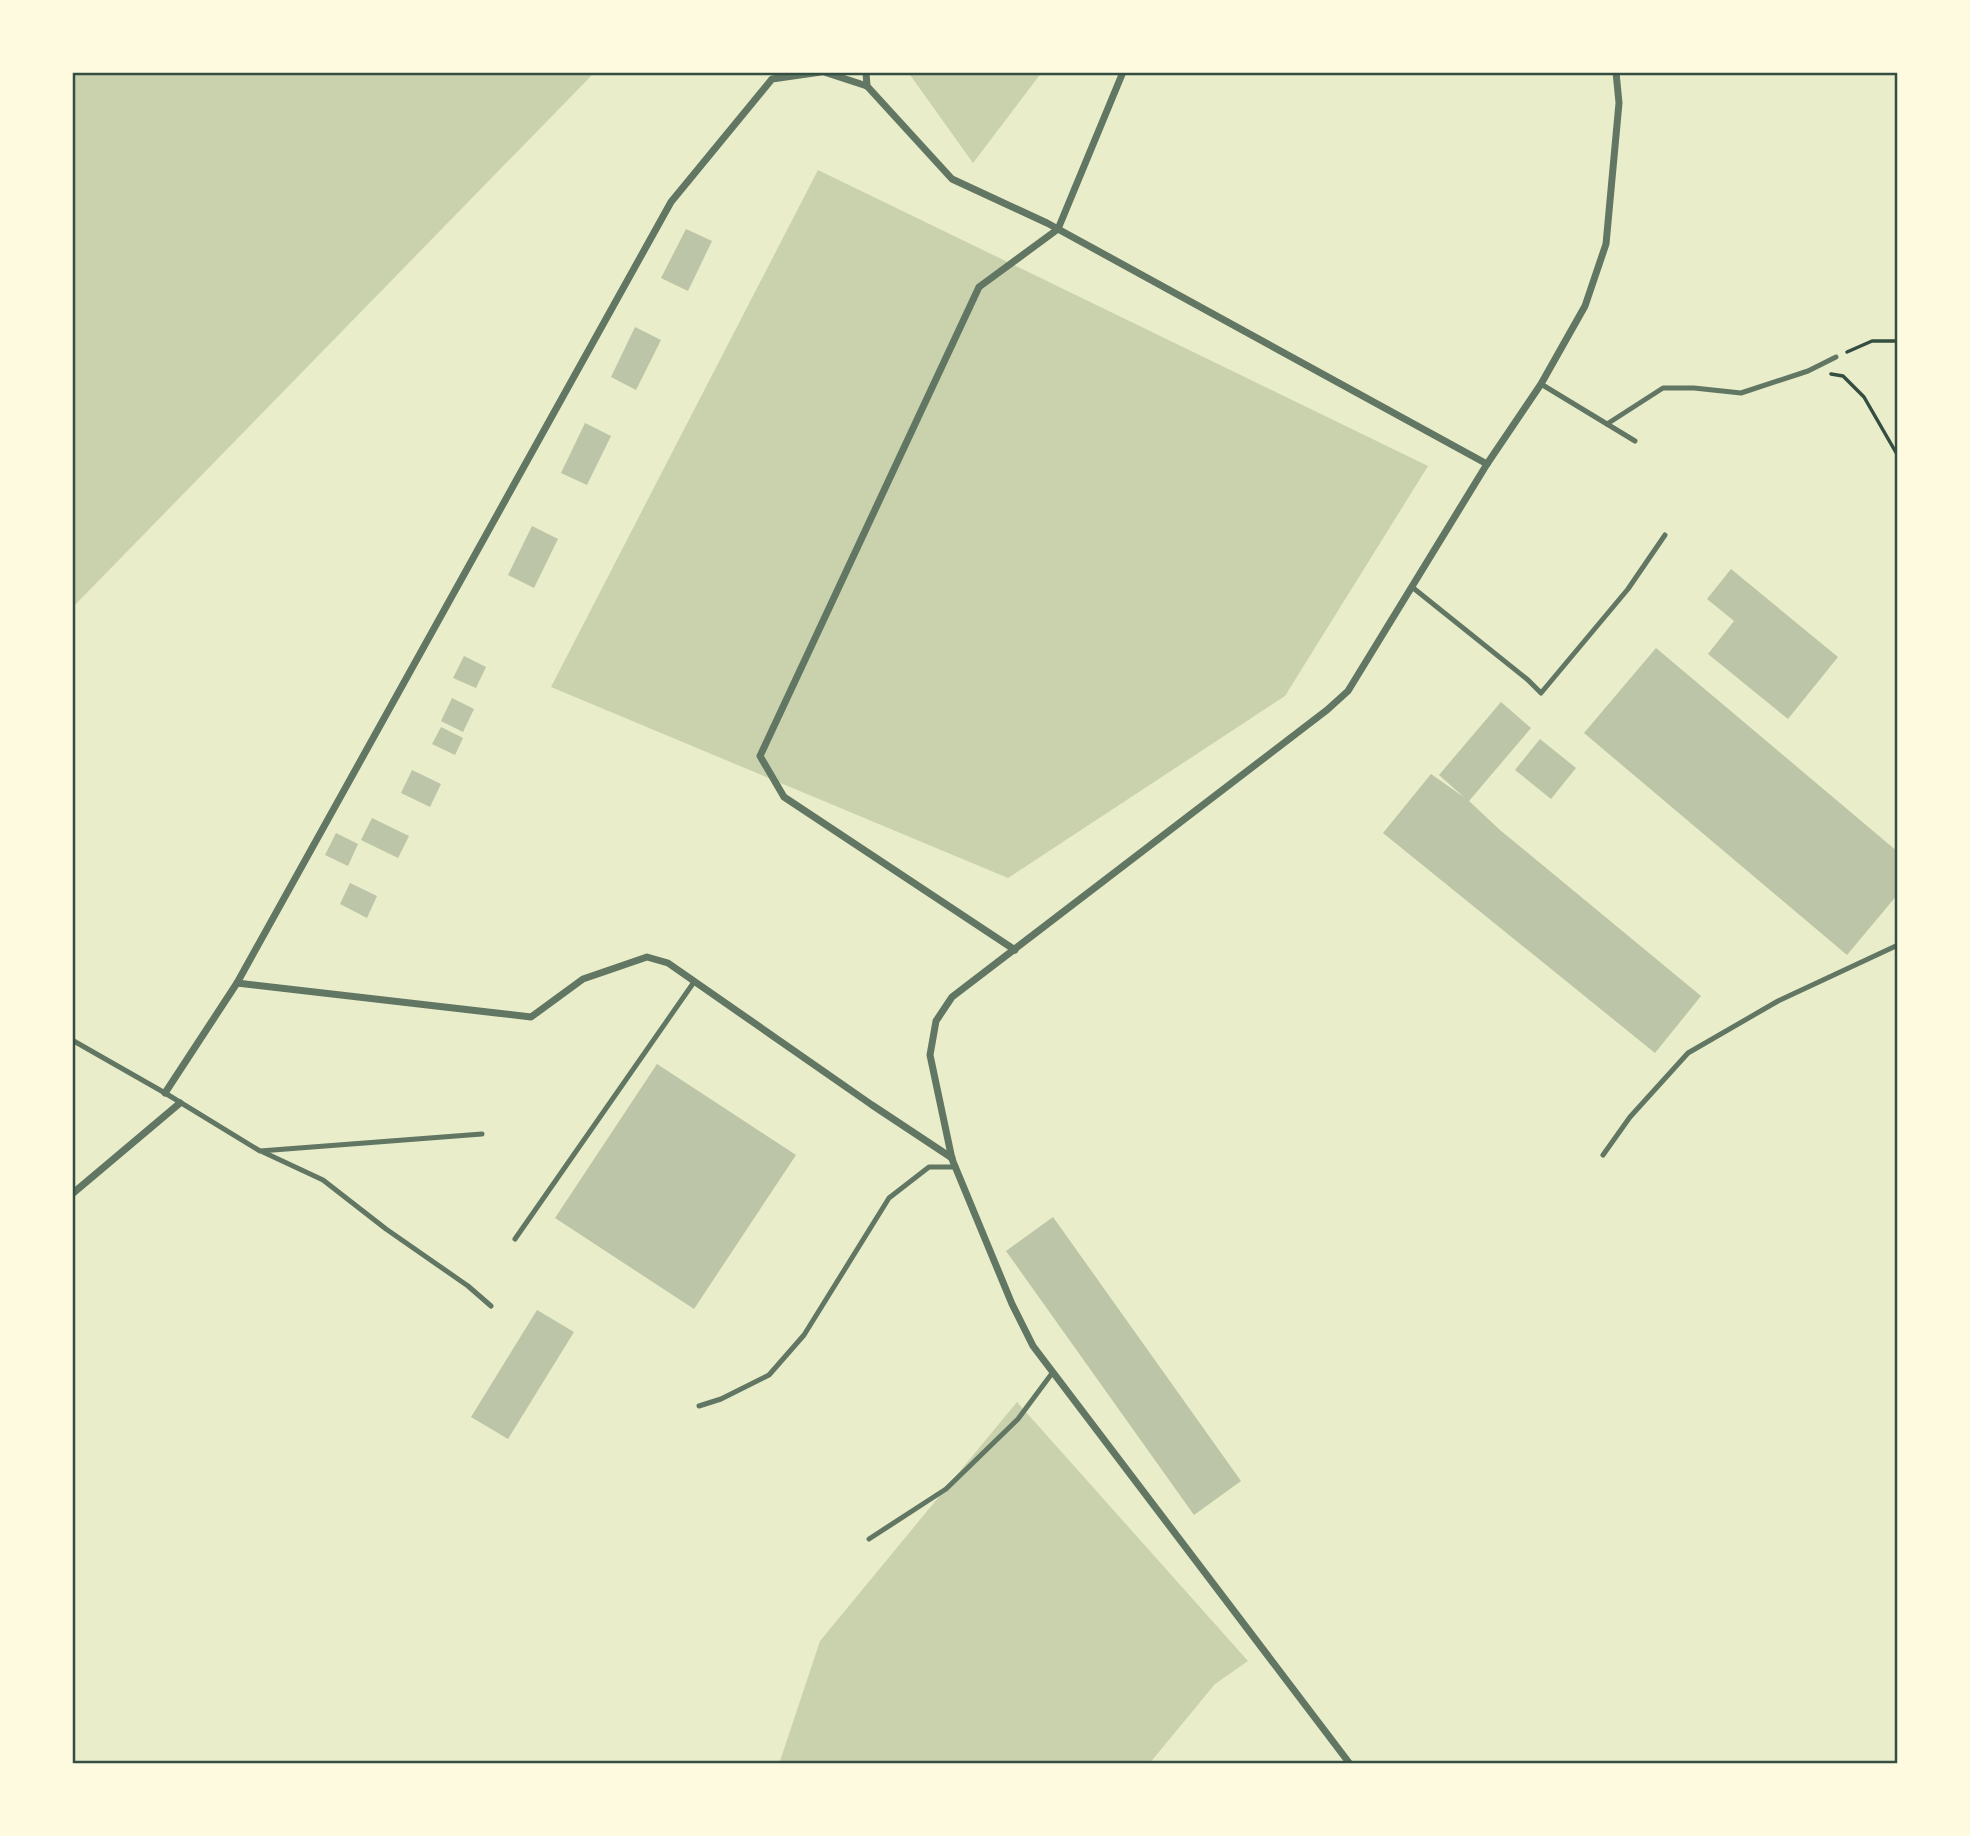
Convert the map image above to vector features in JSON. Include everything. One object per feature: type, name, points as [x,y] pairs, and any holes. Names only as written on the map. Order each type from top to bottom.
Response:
[{"type":"street","points":[[165,1093],[237,983],[671,202],[772,79],[822,72],[867,86],[953,179],[1058,229],[1487,464]]},
{"type":"street","points":[[866,72],[867,86]]},
{"type":"street","points":[[1014,950],[784,797],[760,756],[979,287],[1058,229],[1123,72]]},
{"type":"street","points":[[1350,1764],[1033,1346],[1012,1304],[954,1163],[930,1055],[936,1021],[953,998],[1327,710],[1348,691],[1487,464],[1541,384],[1585,306],[1606,244],[1619,103],[1616,72]]},
{"type":"street","points":[[237,983],[531,1017],[583,979],[647,957],[668,962],[954,1163]]},
{"type":"street","points":[[72,1194],[180,1103]]},
{"type":"lane","points":[[1607,424],[1663,388],[1741,393],[1808,370],[1836,357]]},
{"type":"lane","points":[[1541,384],[1636,441]]},
{"type":"lane","points":[[1412,587],[1541,693],[1628,589],[1665,535]]},
{"type":"lane","points":[[1603,1155],[1630,1117],[1688,1052],[1778,1001],[1898,945]]},
{"type":"lane","points":[[515,1239],[694,982]]},
{"type":"lane","points":[[72,1040],[260,1151],[323,1180],[386,1229],[468,1286],[491,1306]]},
{"type":"lane","points":[[260,1151],[482,1135]]},
{"type":"lane","points":[[699,1406],[721,1399],[769,1375],[804,1335],[889,1198],[929,1167],[954,1163]]},
{"type":"lane","points":[[869,1539],[946,1489],[1018,1419],[1053,1372]]},
{"type":"path","points":[[1836,357],[1872,341],[1898,341]]},
{"type":"path","points":[[1808,370],[1843,376],[1864,397],[1898,456]]},
{"type":"green space","points":[[72,72],[595,72],[72,608]]},
{"type":"green space","points":[[908,72],[1042,72],[973,163]]},
{"type":"green space","points":[[818,170],[1428,466],[1285,696],[1008,878],[551,687]]},
{"type":"green space","points":[[1017,1402],[1248,1661],[1215,1684],[1149,1764],[779,1764],[820,1641]]},
{"type":"building","points":[[686,229],[712,241],[688,291],[661,278]]},
{"type":"building","points":[[635,327],[661,340],[636,390],[611,377]]},
{"type":"building","points":[[585,423],[611,436],[587,485],[561,473]]},
{"type":"building","points":[[532,526],[558,539],[534,588],[508,575]]},
{"type":"building","points":[[1731,569],[1838,657],[1788,719],[1708,654],[1734,621],[1707,599]]},
{"type":"building","points":[[1656,648],[1898,852],[1898,894],[1847,955],[1584,733]]},
{"type":"building","points":[[464,656],[486,667],[476,688],[453,678]]},
{"type":"building","points":[[452,698],[474,709],[463,732],[441,721]]},
{"type":"building","points":[[1501,702],[1531,728],[1469,801],[1500,830],[1701,996],[1655,1053],[1383,833],[1431,774],[1465,798],[1439,775]]},
{"type":"building","points":[[441,727],[463,738],[455,755],[432,744]]},
{"type":"building","points":[[1540,739],[1576,768],[1551,799],[1515,770]]},
{"type":"building","points":[[412,770],[441,784],[430,807],[401,793]]},
{"type":"building","points":[[372,818],[409,836],[398,858],[361,840]]},
{"type":"building","points":[[336,833],[358,844],[348,866],[325,855]]},
{"type":"building","points":[[350,883],[377,896],[367,918],[340,904]]},
{"type":"building","points":[[657,1064],[796,1155],[694,1309],[555,1218]]},
{"type":"building","points":[[1053,1217],[1241,1481],[1194,1515],[1006,1251]]},
{"type":"building","points":[[537,1310],[574,1332],[508,1439],[471,1417]]}]
